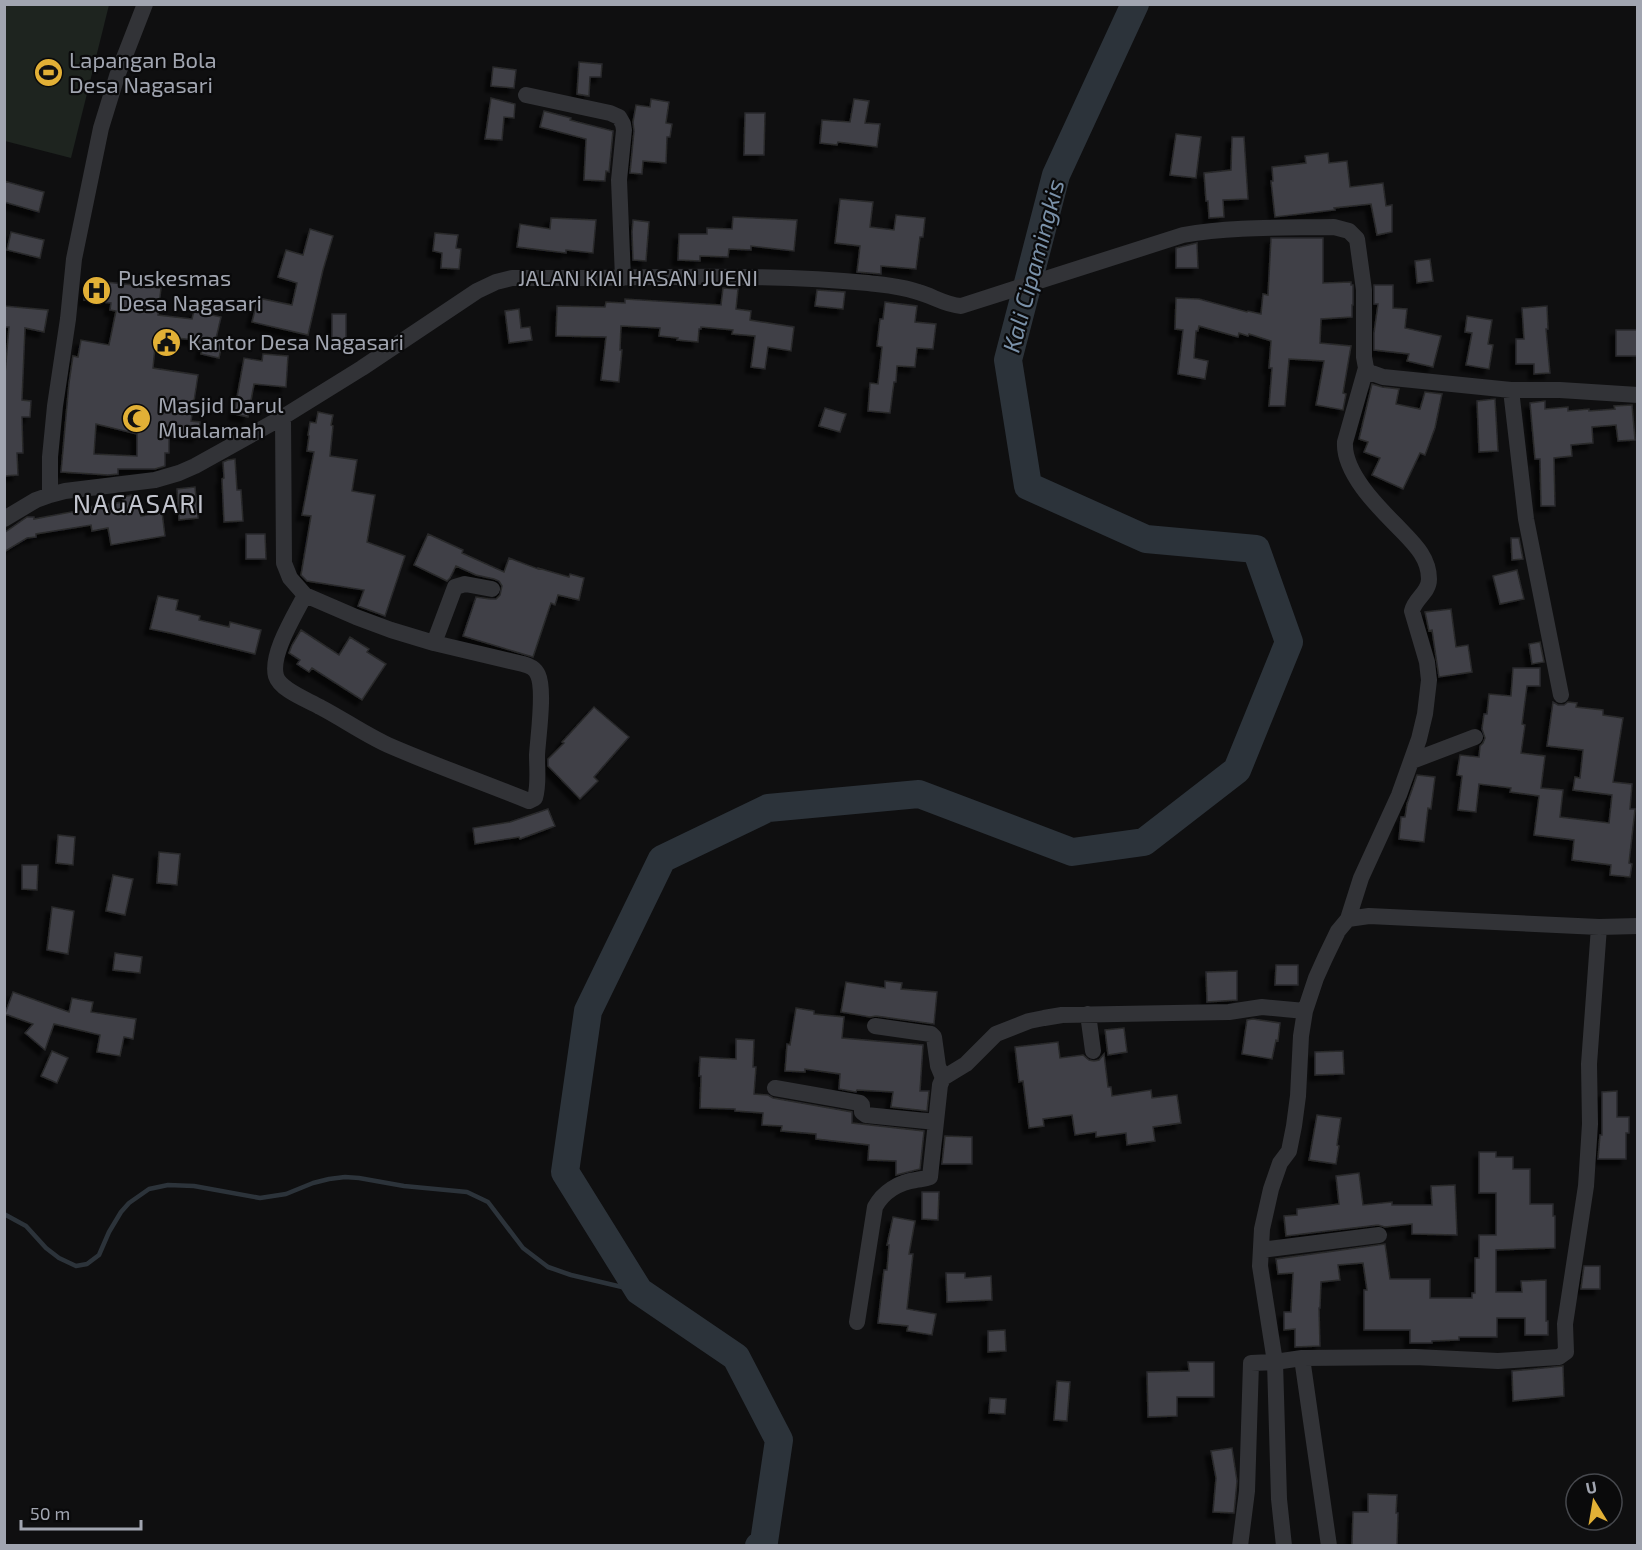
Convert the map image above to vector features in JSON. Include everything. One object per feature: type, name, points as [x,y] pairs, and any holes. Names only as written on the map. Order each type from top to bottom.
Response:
[{"type":"street","points":[[50,495],[50,457],[55,406],[74,259],[82,217],[101,128],[117,76],[145,4]]},
{"type":"street","points":[[526,95],[610,113],[621,120],[624,130],[619,180],[623,278]]},
{"type":"street","name":"JALAN KIAI HASAN JUENI","points":[[4,519],[36,500],[50,495],[65,491],[140,483],[168,477],[195,465],[283,417],[362,368],[468,296],[496,282],[512,278],[757,277],[856,282],[911,289],[953,306],[969,305],[1169,239],[1199,232],[1334,227],[1349,231],[1355,236],[1359,245],[1364,290],[1366,368]]},
{"type":"street","points":[[1284,1545],[1279,1499],[1275,1362],[1260,1266],[1262,1229],[1271,1189],[1280,1163],[1289,1151],[1294,1126],[1305,1011],[1333,939],[1348,919],[1361,878],[1400,795],[1425,714],[1429,680],[1427,662],[1412,609],[1429,586],[1426,563],[1419,549],[1356,478],[1345,453],[1345,442],[1366,368],[1371,373],[1383,377],[1511,390],[1560,390],[1638,395]]},
{"type":"street","points":[[1511,390],[1526,519],[1561,695]]},
{"type":"street","points":[[283,417],[284,562],[290,578],[305,595],[391,630],[434,643],[523,664],[536,671],[540,681],[540,712],[537,792],[534,800],[529,801],[389,745],[287,690],[276,677],[276,662],[286,634],[305,595]]},
{"type":"street","points":[[434,643],[453,589],[465,584],[492,589]]},
{"type":"street","points":[[1412,760],[1475,736]]},
{"type":"street","points":[[1348,919],[1369,916],[1599,927],[1638,926]]},
{"type":"street","points":[[1240,1545],[1247,1491],[1251,1363],[1302,1358],[1498,1361],[1559,1357],[1566,1352],[1565,1324],[1586,1186],[1590,1124],[1589,1064],[1599,927]]},
{"type":"street","points":[[857,1322],[875,1207],[883,1195],[896,1186],[930,1177],[939,1085],[943,1078],[966,1064],[996,1034],[1022,1024],[1062,1015],[1229,1012],[1262,1007],[1305,1011]]},
{"type":"street","points":[[1088,1014],[1093,1051]]},
{"type":"street","points":[[875,1026],[934,1036],[938,1066],[943,1078]]},
{"type":"street","points":[[775,1088],[860,1103],[862,1112],[866,1115],[936,1122]]},
{"type":"street","points":[[1261,1250],[1379,1235]]},
{"type":"street","points":[[1302,1358],[1329,1545]]},
{"type":"shaded area","name":"Lapangan Bola Desa Nagasari","points":[[5,4],[109,5],[71,158],[5,141]]},
{"type":"building","points":[[579,62],[602,64],[601,77],[590,77],[589,96],[577,94]]},
{"type":"building","points":[[493,67],[516,70],[514,88],[491,86]]},
{"type":"building","points":[[491,98],[515,104],[514,118],[504,117],[502,140],[485,139]]},
{"type":"building","points":[[651,99],[669,102],[666,123],[672,124],[670,137],[667,137],[666,163],[643,161],[642,174],[630,173],[636,105],[650,107]]},
{"type":"building","points":[[854,99],[869,101],[865,123],[880,124],[877,147],[838,142],[837,145],[820,143],[822,120],[850,122]]},
{"type":"building","points":[[544,111],[613,131],[609,172],[606,171],[605,181],[584,180],[586,139],[540,127]]},
{"type":"building","points":[[745,113],[765,113],[764,155],[744,155]]},
{"type":"building","points":[[1176,134],[1201,137],[1196,178],[1170,175]]},
{"type":"building","points":[[1232,137],[1244,137],[1248,199],[1223,200],[1224,217],[1209,218],[1204,173],[1231,170]]},
{"type":"building","points":[[1328,153],[1329,163],[1347,161],[1350,187],[1383,183],[1386,206],[1392,205],[1392,232],[1377,235],[1371,204],[1275,217],[1271,181],[1273,181],[1272,167],[1306,163],[1305,156]]},
{"type":"building","points":[[4,181],[44,192],[39,212],[4,202]]},
{"type":"building","points":[[840,199],[873,202],[870,227],[894,230],[896,215],[925,218],[916,269],[881,266],[881,274],[857,272],[860,246],[835,243]]},
{"type":"building","points":[[733,217],[797,220],[794,251],[751,246],[751,250],[729,249],[728,257],[700,256],[700,261],[678,260],[679,234],[707,234],[707,228],[732,229]]},
{"type":"building","points":[[551,218],[596,220],[593,253],[566,250],[566,253],[517,247],[520,224],[550,229]]},
{"type":"building","points":[[633,220],[649,222],[646,261],[633,260]]},
{"type":"building","points":[[310,229],[333,236],[308,335],[252,322],[258,298],[292,305],[297,283],[278,277],[286,250],[303,255]]},
{"type":"building","points":[[11,232],[44,240],[40,258],[7,250]]},
{"type":"building","points":[[435,233],[458,235],[456,248],[461,249],[459,269],[441,268],[442,253],[433,251]]},
{"type":"building","points":[[1271,238],[1323,238],[1323,283],[1351,282],[1353,285],[1352,317],[1321,319],[1320,343],[1351,346],[1343,393],[1346,394],[1343,410],[1316,405],[1324,361],[1289,359],[1285,406],[1269,406],[1272,368],[1269,368],[1271,341],[1249,334],[1248,336],[1239,333],[1238,337],[1199,326],[1196,331],[1194,358],[1208,361],[1205,379],[1178,374],[1183,330],[1175,329],[1176,298],[1199,299],[1261,314],[1263,294],[1268,295]]},
{"type":"building","points":[[1197,243],[1198,268],[1176,268],[1176,248]]},
{"type":"building","points":[[1430,259],[1433,281],[1417,283],[1415,261]]},
{"type":"building","points":[[87,280],[161,288],[158,315],[192,319],[194,311],[221,317],[215,343],[222,344],[219,358],[201,354],[203,344],[195,340],[156,336],[153,368],[198,375],[191,421],[200,422],[198,437],[169,433],[169,453],[165,453],[165,466],[155,469],[118,469],[118,474],[108,475],[61,472],[73,356],[78,357],[81,340],[109,345],[116,311],[110,310],[111,303],[84,300]],"holes":[[[96,424],[137,434],[137,456],[94,454]]]},
{"type":"building","points":[[1374,285],[1393,285],[1393,308],[1407,309],[1405,328],[1441,336],[1433,367],[1407,361],[1409,354],[1374,350],[1378,304],[1374,304]]},
{"type":"building","points":[[723,288],[738,289],[736,309],[751,311],[750,320],[794,327],[791,351],[768,347],[765,369],[751,367],[755,336],[732,334],[733,330],[701,327],[698,342],[659,336],[660,328],[621,326],[620,350],[622,350],[619,382],[601,380],[606,337],[556,336],[557,306],[605,307],[606,302],[625,303],[625,299],[721,305]]},
{"type":"building","points":[[817,290],[845,292],[843,309],[815,306]]},
{"type":"building","points":[[885,302],[917,306],[915,322],[936,324],[933,349],[917,348],[915,367],[897,366],[890,413],[868,411],[870,383],[878,384],[882,347],[877,346],[880,319],[883,319]]},
{"type":"building","points":[[4,306],[48,310],[44,332],[25,328],[22,400],[31,401],[30,417],[22,417],[23,453],[17,453],[18,475],[4,476],[4,386],[9,327],[4,327]]},
{"type":"building","points":[[1547,306],[1548,329],[1546,329],[1550,373],[1534,374],[1534,364],[1516,364],[1516,339],[1524,339],[1522,308]]},
{"type":"building","points":[[519,309],[521,328],[530,327],[532,340],[509,343],[505,311]]},
{"type":"building","points":[[332,314],[346,314],[346,344],[332,341]]},
{"type":"building","points":[[1467,316],[1492,320],[1488,344],[1493,345],[1489,369],[1466,365],[1472,333],[1465,332]]},
{"type":"building","points":[[1616,330],[1637,330],[1637,356],[1616,356]]},
{"type":"building","points":[[263,354],[288,356],[286,387],[254,384],[248,417],[234,414],[244,358],[262,361]]},
{"type":"building","points":[[1372,384],[1399,389],[1396,404],[1420,409],[1425,392],[1442,394],[1435,428],[1425,455],[1420,453],[1403,489],[1372,475],[1380,458],[1364,452],[1368,442],[1359,439]]},
{"type":"building","points":[[1495,399],[1498,451],[1479,452],[1477,401]]},
{"type":"building","points":[[1545,401],[1545,409],[1568,407],[1568,411],[1615,409],[1614,406],[1632,405],[1635,440],[1618,441],[1616,425],[1592,427],[1593,443],[1571,445],[1572,456],[1554,458],[1555,506],[1541,506],[1540,459],[1535,459],[1530,403]]},
{"type":"building","points":[[825,408],[846,414],[840,432],[819,426]]},
{"type":"building","points":[[318,412],[333,415],[330,456],[357,460],[352,491],[375,495],[367,542],[405,556],[385,616],[358,606],[364,590],[307,581],[301,575],[311,516],[302,515],[314,452],[307,451],[308,435],[310,422],[316,423]]},
{"type":"building","points":[[235,459],[237,490],[241,490],[243,521],[224,522],[223,462]]},
{"type":"building","points":[[195,487],[198,518],[179,520],[177,489]]},
{"type":"building","points":[[137,494],[141,516],[162,512],[165,536],[111,545],[108,528],[92,531],[91,525],[36,534],[36,537],[27,538],[4,552],[4,533],[27,517],[34,517],[34,519],[123,502],[122,497]]},
{"type":"building","points":[[246,534],[265,534],[266,559],[246,559]]},
{"type":"building","points":[[428,534],[504,572],[509,558],[538,569],[569,577],[570,574],[584,578],[579,600],[558,595],[555,605],[551,603],[533,657],[463,636],[476,597],[496,599],[500,595],[502,586],[499,581],[476,575],[456,566],[447,581],[414,565]]},
{"type":"building","points":[[1511,538],[1519,538],[1523,559],[1512,560]]},
{"type":"building","points":[[1517,570],[1524,599],[1500,604],[1493,576]]},
{"type":"building","points":[[158,596],[178,600],[176,610],[200,616],[199,620],[229,627],[230,622],[261,630],[255,654],[150,629]]},
{"type":"building","points":[[1451,609],[1456,647],[1468,645],[1472,672],[1439,677],[1432,630],[1429,631],[1425,612]]},
{"type":"building","points":[[301,630],[339,655],[350,637],[369,649],[367,652],[386,664],[362,700],[312,668],[309,672],[297,664],[300,660],[289,653]]},
{"type":"building","points":[[1540,642],[1544,662],[1532,664],[1529,644]]},
{"type":"building","points":[[1513,668],[1540,668],[1540,686],[1527,686],[1521,753],[1545,756],[1541,788],[1563,790],[1560,817],[1609,823],[1612,795],[1573,790],[1575,777],[1580,778],[1583,750],[1547,746],[1553,702],[1558,705],[1568,702],[1577,703],[1576,707],[1603,710],[1603,715],[1623,718],[1613,782],[1632,784],[1630,809],[1635,809],[1629,863],[1632,864],[1630,877],[1610,875],[1611,865],[1572,860],[1574,840],[1534,835],[1539,796],[1510,792],[1511,788],[1479,784],[1476,812],[1458,810],[1462,776],[1457,775],[1460,755],[1479,757],[1480,746],[1485,738],[1482,729],[1484,714],[1487,714],[1489,694],[1511,696]]},
{"type":"building","points":[[594,707],[629,737],[594,777],[598,781],[580,799],[548,766],[548,759]]},
{"type":"building","points":[[1417,775],[1435,777],[1424,842],[1399,839],[1401,817],[1405,817]]},
{"type":"building","points":[[548,809],[555,826],[520,839],[519,837],[475,844],[473,828],[510,822]]},
{"type":"building","points":[[58,835],[75,837],[73,865],[56,863]]},
{"type":"building","points":[[159,852],[180,854],[177,885],[157,883]]},
{"type":"building","points":[[22,865],[38,865],[37,890],[22,889]]},
{"type":"building","points":[[113,875],[133,879],[125,915],[106,911]]},
{"type":"building","points":[[52,907],[74,911],[68,954],[47,950]]},
{"type":"building","points":[[115,953],[142,957],[140,973],[113,970]]},
{"type":"building","points":[[1276,965],[1298,965],[1298,985],[1275,985]]},
{"type":"building","points":[[1237,971],[1237,1000],[1207,1002],[1206,972]]},
{"type":"building","points":[[885,981],[902,983],[901,989],[937,992],[934,1024],[841,1012],[846,982],[885,988]]},
{"type":"building","points":[[13,992],[69,1012],[72,998],[93,1002],[91,1012],[136,1019],[133,1039],[124,1037],[120,1056],[97,1052],[100,1035],[54,1024],[45,1050],[25,1033],[33,1024],[5,1014]]},
{"type":"building","points":[[796,1008],[814,1011],[814,1014],[844,1017],[842,1038],[923,1045],[920,1091],[929,1091],[927,1111],[891,1107],[893,1092],[857,1090],[856,1092],[839,1089],[840,1074],[805,1069],[805,1072],[785,1071],[787,1044],[790,1045]]},
{"type":"building","points":[[1247,1020],[1280,1023],[1278,1041],[1276,1040],[1272,1059],[1242,1054]]},
{"type":"building","points":[[1124,1028],[1127,1052],[1108,1055],[1105,1030]]},
{"type":"building","points":[[736,1039],[754,1040],[753,1067],[756,1067],[754,1094],[852,1112],[852,1123],[924,1131],[920,1169],[896,1175],[896,1161],[868,1160],[869,1145],[816,1139],[816,1134],[781,1131],[782,1126],[762,1125],[763,1113],[700,1108],[700,1057],[736,1059]]},
{"type":"building","points":[[1058,1042],[1060,1058],[1083,1055],[1094,1061],[1099,1060],[1104,1054],[1108,1087],[1111,1087],[1112,1096],[1151,1090],[1152,1098],[1177,1095],[1181,1123],[1153,1127],[1155,1141],[1127,1145],[1126,1133],[1096,1137],[1096,1132],[1075,1135],[1072,1115],[1043,1119],[1044,1126],[1029,1128],[1023,1081],[1019,1082],[1015,1047]]},
{"type":"building","points":[[52,1051],[68,1058],[57,1083],[41,1076]]},
{"type":"building","points":[[1343,1051],[1344,1074],[1315,1075],[1315,1052]]},
{"type":"building","points":[[1617,1091],[1617,1117],[1629,1117],[1629,1133],[1626,1133],[1626,1159],[1598,1159],[1600,1135],[1602,1135],[1602,1092]]},
{"type":"building","points":[[1317,1115],[1341,1118],[1336,1164],[1309,1160]]},
{"type":"building","points":[[945,1136],[972,1137],[972,1164],[942,1164]]},
{"type":"building","points":[[1479,1152],[1496,1152],[1496,1157],[1513,1157],[1513,1169],[1530,1169],[1530,1204],[1553,1204],[1555,1248],[1496,1250],[1496,1292],[1522,1292],[1521,1281],[1546,1280],[1548,1335],[1525,1335],[1525,1318],[1497,1318],[1497,1337],[1459,1337],[1459,1340],[1432,1341],[1432,1343],[1410,1343],[1410,1330],[1364,1330],[1364,1290],[1367,1290],[1363,1263],[1338,1265],[1340,1280],[1321,1282],[1320,1346],[1295,1347],[1295,1329],[1284,1330],[1284,1312],[1291,1312],[1293,1273],[1278,1274],[1276,1259],[1385,1244],[1390,1279],[1430,1279],[1430,1298],[1472,1298],[1472,1293],[1475,1293],[1475,1258],[1479,1258],[1479,1235],[1496,1235],[1496,1193],[1479,1193]]},
{"type":"building","points":[[1359,1173],[1363,1205],[1392,1202],[1392,1205],[1432,1205],[1431,1186],[1455,1185],[1457,1235],[1412,1234],[1412,1224],[1385,1227],[1378,1225],[1286,1236],[1284,1216],[1297,1215],[1297,1209],[1339,1204],[1336,1176]]},
{"type":"building","points":[[922,1192],[939,1192],[938,1220],[922,1219]]},
{"type":"building","points":[[893,1217],[915,1221],[909,1254],[913,1254],[907,1309],[936,1314],[932,1335],[907,1331],[908,1326],[878,1323],[884,1270],[887,1270],[889,1245],[887,1245]]},
{"type":"building","points":[[1584,1266],[1600,1266],[1600,1289],[1581,1289]]},
{"type":"building","points":[[946,1273],[965,1273],[965,1278],[991,1276],[992,1300],[947,1302]]},
{"type":"building","points":[[1005,1330],[1006,1351],[988,1352],[988,1331]]},
{"type":"building","points":[[1188,1362],[1214,1362],[1214,1397],[1177,1397],[1177,1416],[1148,1417],[1147,1372],[1189,1371]]},
{"type":"building","points":[[1563,1366],[1564,1396],[1513,1401],[1512,1371]]},
{"type":"building","points":[[1057,1381],[1070,1382],[1067,1421],[1054,1420]]},
{"type":"building","points":[[990,1398],[1006,1399],[1005,1414],[989,1413]]},
{"type":"building","points":[[1232,1448],[1237,1481],[1234,1513],[1213,1512],[1216,1478],[1211,1451]]},
{"type":"building","points":[[1368,1494],[1397,1495],[1397,1545],[1352,1545],[1353,1512],[1368,1512]]},
{"type":"waterway","name":"Kali Cipamingkis","points":[[759,1546],[764,1542],[779,1440],[736,1357],[639,1291],[565,1172],[588,1011],[662,859],[768,808],[919,794],[1072,852],[1144,842],[1237,770],[1289,642],[1256,549],[1146,539],[1028,486],[1008,360],[1056,175],[1135,4]]},
{"type":"waterway","points":[[4,1214],[26,1226],[46,1248],[59,1258],[76,1266],[87,1264],[99,1255],[121,1212],[129,1203],[149,1189],[168,1185],[194,1186],[260,1198],[286,1194],[329,1179],[359,1178],[404,1186],[467,1192],[488,1202],[523,1248],[548,1267],[571,1275],[639,1291]]},
{"type":"place","name":"Lapangan Bola Desa Nagasari","points":[[48,73]]},
{"type":"place","name":"Puskesmas Desa Nagasari","points":[[97,291]]},
{"type":"place","name":"Kantor Desa Nagasari","points":[[167,342]]},
{"type":"place","name":"Masjid Darul Mualamah","points":[[137,418]]},
{"type":"district","name":"NAGASARI","points":[[139,504]]}]
